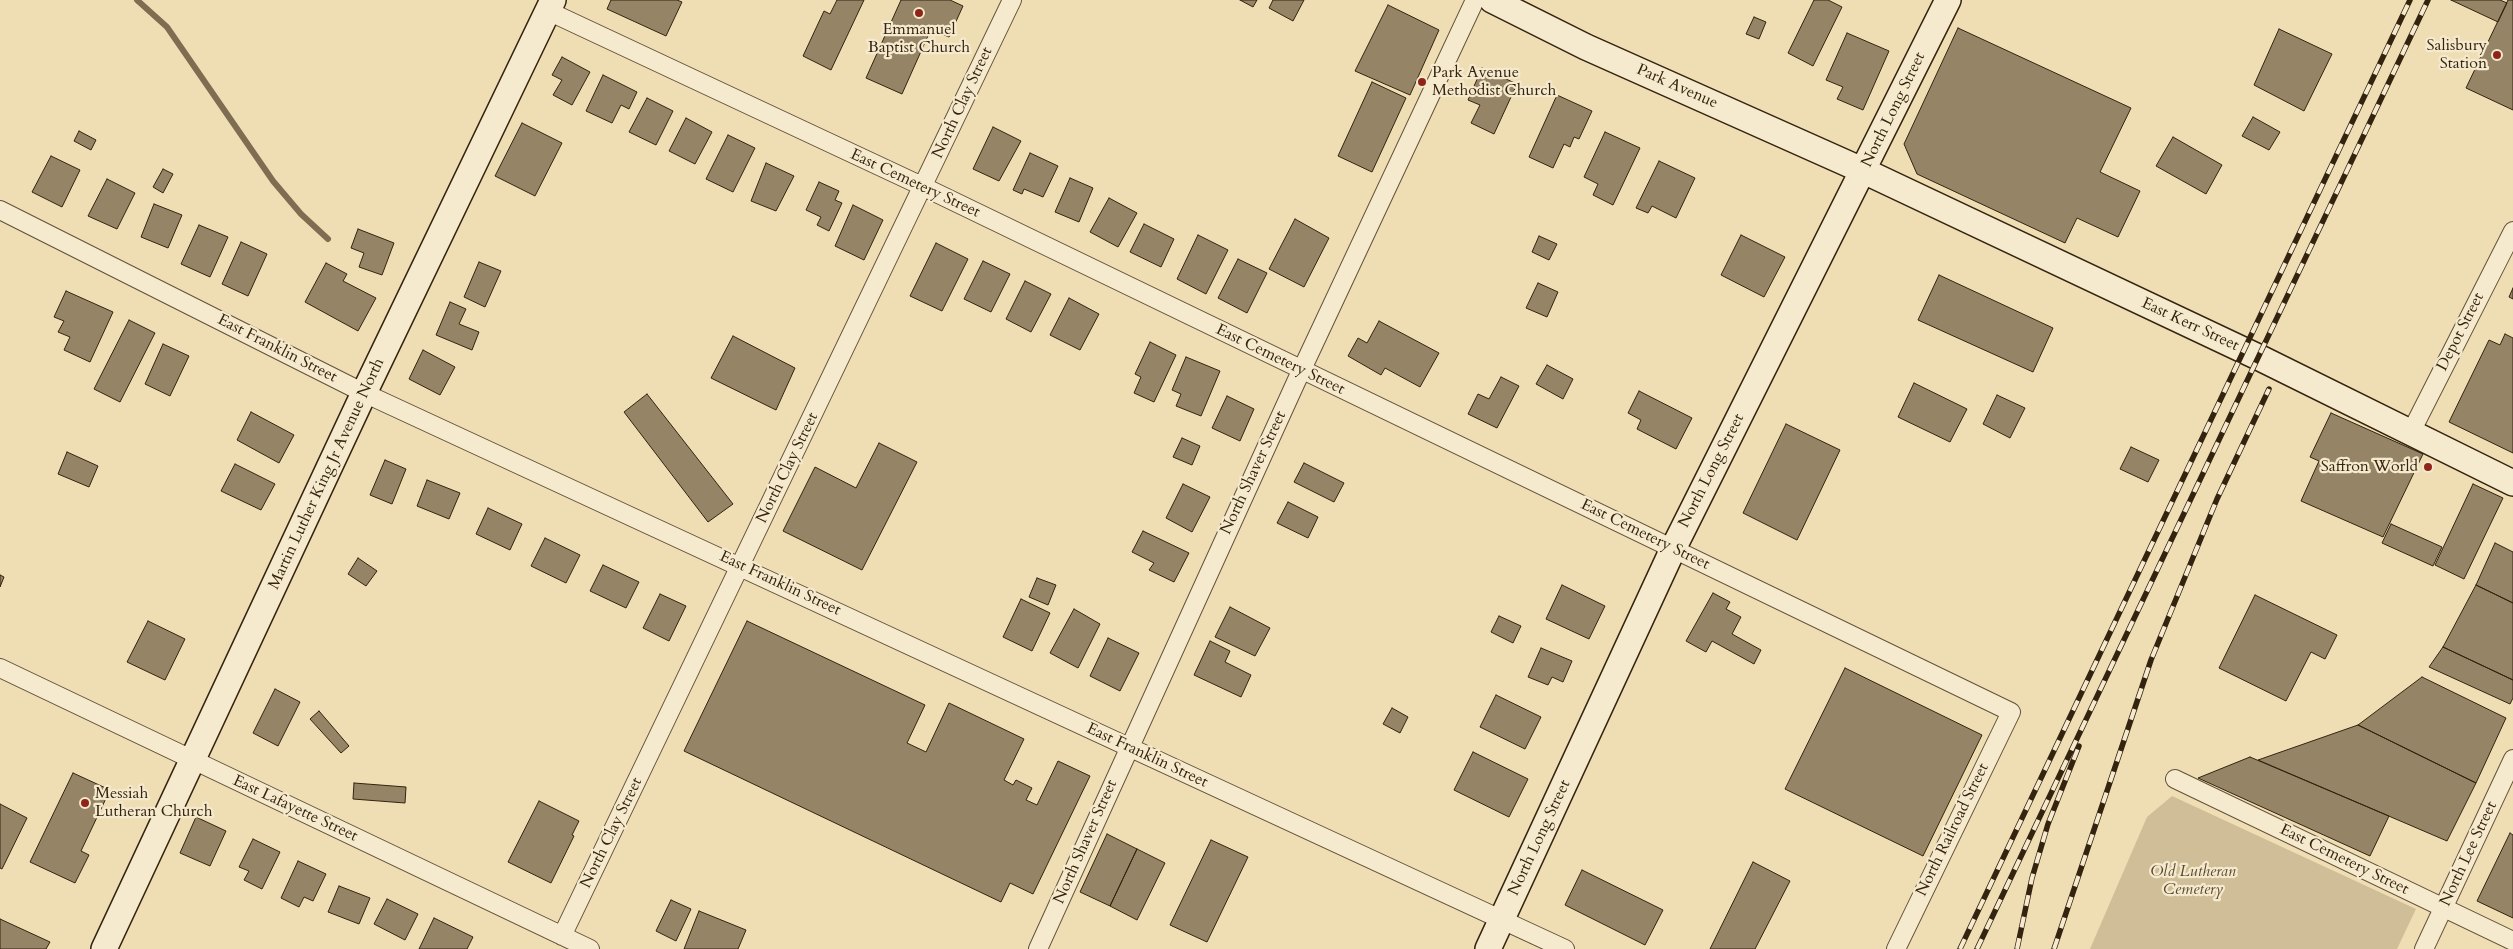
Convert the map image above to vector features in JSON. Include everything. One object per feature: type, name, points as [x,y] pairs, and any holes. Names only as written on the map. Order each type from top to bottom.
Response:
[{"type":"street","name":"North Clay Street","points":[[562,936],[924,187],[1012,0]]},
{"type":"street","name":"North Shaver Street","points":[[1038,949],[1128,747],[1301,370],[1475,0]]},
{"type":"street","name":"Park Avenue","points":[[1492,0],[1586,47],[1864,171]]},
{"type":"street","name":"North Long Street","points":[[1488,949],[1673,549],[1948,0]]},
{"type":"street","name":"East Cemetery Street","points":[[551,5],[2010,712]]},
{"type":"street","name":"Martin Luther King Jr Avenue North","points":[[104,949],[364,393],[551,5]]},
{"type":"street","name":"East Kerr Street","points":[[1864,171],[2258,357],[2513,484]]},
{"type":"street","name":"East Franklin Street","points":[[0,210],[364,393],[1565,949]]},
{"type":"street","name":"Depot Street","points":[[2410,434],[2513,231]]},
{"type":"street","name":"East Lafayette Street","points":[[0,668],[590,949]]},
{"type":"street","name":"North Railroad Street","points":[[1896,949],[2010,712]]},
{"type":"street","name":"North Lee Street","points":[[2424,949],[2513,759]]},
{"type":"street","name":"East Cemetery Street","points":[[2175,779],[2513,941]]},
{"type":"green space","name":"Old Lutheran Cemetery","points":[[2172,796],[2416,909],[2397,949],[2090,949],[2147,817]]},
{"type":"building","points":[[611,0],[677,0],[682,2],[666,36],[607,9]]},
{"type":"building","points":[[837,0],[864,0],[831,70],[803,56],[824,11],[830,14]]},
{"type":"building","points":[[901,0],[950,0],[963,6],[949,37],[931,29],[902,94],[866,78]]},
{"type":"building","points":[[1240,0],[1257,0],[1253,7]]},
{"type":"building","points":[[1273,0],[1304,0],[1293,21],[1269,8]]},
{"type":"building","points":[[1814,0],[1828,0],[1842,7],[1813,66],[1788,53]]},
{"type":"building","points":[[2451,0],[2500,0],[2507,3],[2498,22]]},
{"type":"building","name":"Salisbury Station","points":[[2508,0],[2513,0],[2513,110],[2466,88]]},
{"type":"building","points":[[1388,5],[1439,30],[1410,95],[1355,71]]},
{"type":"building","points":[[1754,17],[1766,22],[1759,39],[1746,34]]},
{"type":"building","points":[[1958,28],[2131,108],[2100,172],[2140,191],[2118,237],[2077,218],[2065,243],[1917,174],[1904,144]]},
{"type":"building","points":[[2279,29],[2332,54],[2304,111],[2254,85]]},
{"type":"building","points":[[1847,33],[1889,51],[1863,110],[1837,99],[1843,87],[1826,80]]},
{"type":"building","points":[[562,57],[590,72],[572,105],[553,95],[562,80],[552,75]]},
{"type":"building","points":[[1482,68],[1517,84],[1494,134],[1471,123],[1480,105],[1468,100]]},
{"type":"building","points":[[603,75],[637,92],[629,109],[621,105],[612,123],[586,111]]},
{"type":"building","points":[[1372,82],[1406,98],[1372,172],[1338,156]]},
{"type":"building","points":[[1557,95],[1592,111],[1579,139],[1574,137],[1570,147],[1564,144],[1553,168],[1529,157]]},
{"type":"building","points":[[647,98],[673,111],[656,145],[629,132]]},
{"type":"building","points":[[2253,117],[2280,132],[2269,150],[2242,136]]},
{"type":"building","points":[[686,118],[712,132],[695,164],[669,151]]},
{"type":"building","points":[[522,123],[562,143],[535,196],[495,176]]},
{"type":"building","points":[[993,127],[1021,141],[999,181],[973,169]]},
{"type":"building","points":[[79,131],[96,140],[91,150],[74,141]]},
{"type":"building","points":[[1605,132],[1640,148],[1613,205],[1593,195],[1598,184],[1584,177]]},
{"type":"building","points":[[728,135],[755,148],[733,192],[706,179]]},
{"type":"building","points":[[2173,137],[2222,165],[2206,194],[2156,166]]},
{"type":"building","points":[[1030,153],[1058,166],[1043,197],[1024,189],[1022,194],[1013,190]]},
{"type":"building","points":[[51,156],[80,170],[62,207],[32,192]]},
{"type":"building","points":[[1659,161],[1695,178],[1676,218],[1652,206],[1648,213],[1636,208]]},
{"type":"building","points":[[766,163],[794,176],[776,211],[751,201]]},
{"type":"building","points":[[163,169],[173,174],[163,193],[153,187]]},
{"type":"building","points":[[1070,178],[1093,188],[1079,222],[1055,212]]},
{"type":"building","points":[[107,179],[135,193],[117,229],[88,216]]},
{"type":"building","points":[[819,182],[839,191],[835,200],[842,203],[829,231],[817,225],[821,217],[806,210]]},
{"type":"building","points":[[1109,198],[1137,213],[1118,247],[1090,232]]},
{"type":"building","points":[[154,204],[182,215],[168,248],[141,237]]},
{"type":"building","points":[[853,205],[883,220],[864,260],[835,246]]},
{"type":"building","points":[[1295,219],[1329,238],[1304,287],[1269,269]]},
{"type":"building","points":[[1144,224],[1174,239],[1161,267],[1130,252]]},
{"type":"building","points":[[199,225],[228,237],[210,277],[181,264]]},
{"type":"building","points":[[358,229],[394,243],[382,275],[359,267],[364,253],[351,248]]},
{"type":"building","points":[[1198,235],[1228,250],[1206,294],[1177,279]]},
{"type":"building","points":[[1741,235],[1785,257],[1764,297],[1721,275]]},
{"type":"building","points":[[1539,236],[1557,244],[1549,260],[1532,252]]},
{"type":"building","points":[[241,242],[267,254],[248,296],[222,284]]},
{"type":"building","points":[[936,243],[968,259],[942,311],[910,296]]},
{"type":"building","points":[[1238,259],[1267,273],[1247,313],[1218,298]]},
{"type":"building","points":[[983,261],[1010,274],[991,312],[964,299]]},
{"type":"building","points":[[479,262],[501,271],[485,307],[464,297]]},
{"type":"building","points":[[326,263],[347,274],[343,281],[376,298],[358,331],[305,302]]},
{"type":"building","points":[[1939,275],[2053,328],[2033,372],[1918,320]]},
{"type":"building","points":[[1025,281],[1051,294],[1031,332],[1006,319]]},
{"type":"building","points":[[1538,283],[1558,292],[1547,317],[1526,308]]},
{"type":"building","points":[[2513,288],[2513,299],[2509,297]]},
{"type":"building","points":[[66,291],[113,312],[90,362],[64,350],[70,337],[58,332],[64,321],[54,317]]},
{"type":"building","points":[[1069,298],[1099,314],[1080,350],[1050,335]]},
{"type":"building","points":[[450,302],[466,309],[459,324],[479,332],[472,350],[436,335]]},
{"type":"building","points":[[129,320],[155,333],[120,402],[94,389]]},
{"type":"building","points":[[1379,321],[1439,353],[1420,387],[1385,368],[1381,375],[1348,356],[1358,338],[1367,343]]},
{"type":"building","points":[[2505,334],[2513,338],[2513,453],[2449,422],[2489,340],[2500,345]]},
{"type":"building","points":[[733,336],[795,368],[776,410],[711,378]]},
{"type":"building","points":[[1150,342],[1176,355],[1154,402],[1134,393],[1141,377],[1135,374]]},
{"type":"building","points":[[163,344],[189,356],[170,396],[145,384]]},
{"type":"building","points":[[423,350],[455,367],[440,395],[409,379]]},
{"type":"building","points":[[1186,357],[1220,371],[1201,416],[1176,406],[1181,394],[1172,390]]},
{"type":"building","points":[[1547,365],[1573,379],[1563,399],[1536,384]]},
{"type":"building","points":[[1501,377],[1519,386],[1497,428],[1468,414],[1478,394],[1489,399]]},
{"type":"building","points":[[1914,383],[1967,409],[1950,442],[1898,417]]},
{"type":"building","points":[[1639,391],[1692,418],[1676,449],[1637,429],[1641,420],[1628,413]]},
{"type":"building","points":[[647,394],[733,504],[708,522],[624,412]]},
{"type":"building","points":[[1997,395],[2025,408],[2010,438],[1983,424]]},
{"type":"building","points":[[1227,396],[1254,409],[1240,441],[1212,428]]},
{"type":"building","points":[[251,412],[294,435],[279,463],[237,440]]},
{"type":"building","points":[[2331,413],[2423,454],[2383,537],[2301,501],[2319,461],[2310,457]]},
{"type":"building","points":[[1786,424],[1840,450],[1797,540],[1743,513]]},
{"type":"building","points":[[1182,438],[1200,446],[1192,465],[1173,457]]},
{"type":"building","points":[[879,443],[917,462],[862,570],[783,531],[815,467],[856,488]]},
{"type":"building","points":[[2131,447],[2159,460],[2148,482],[2120,469]]},
{"type":"building","points":[[67,452],[98,466],[89,487],[58,474]]},
{"type":"building","points":[[385,460],[406,469],[392,504],[370,495]]},
{"type":"building","points":[[1304,463],[1344,483],[1334,502],[1294,482]]},
{"type":"building","points":[[235,464],[275,484],[261,510],[221,491]]},
{"type":"building","points":[[427,480],[460,493],[449,519],[417,506]]},
{"type":"building","points":[[1183,484],[1210,497],[1192,532],[1166,518]]},
{"type":"building","points":[[2473,484],[2503,498],[2464,579],[2435,565]]},
{"type":"building","points":[[1288,502],[1318,517],[1308,538],[1277,523]]},
{"type":"building","points":[[488,508],[522,524],[510,550],[476,534]]},
{"type":"building","points":[[2391,524],[2442,547],[2433,566],[2382,543]]},
{"type":"building","points":[[1143,531],[1189,553],[1174,582],[1149,570],[1154,563],[1132,552]]},
{"type":"building","points":[[545,538],[580,555],[566,583],[531,566]]},
{"type":"building","points":[[2495,543],[2513,552],[2513,603],[2476,585]]},
{"type":"building","points":[[358,558],[377,571],[366,586],[348,574]]},
{"type":"building","points":[[603,565],[639,582],[626,608],[590,591]]},
{"type":"building","points":[[0,575],[4,577],[0,587]]},
{"type":"building","points":[[1037,578],[1056,585],[1048,605],[1029,597]]},
{"type":"building","points":[[1562,585],[1605,606],[1589,639],[1546,619]]},
{"type":"building","points":[[2476,585],[2513,603],[2513,680],[2443,647]]},
{"type":"building","points":[[1713,593],[1730,602],[1726,609],[1741,617],[1732,634],[1761,650],[1754,664],[1712,641],[1706,652],[1686,641]]},
{"type":"building","points":[[660,594],[686,606],[669,641],[643,628]]},
{"type":"building","points":[[2255,595],[2337,635],[2325,659],[2311,652],[2286,701],[2219,668]]},
{"type":"building","points":[[1021,599],[1050,613],[1032,651],[1003,637]]},
{"type":"building","points":[[1230,607],[1270,628],[1255,656],[1215,637]]},
{"type":"building","points":[[1074,609],[1100,624],[1078,668],[1050,653]]},
{"type":"building","points":[[1499,616],[1521,626],[1513,643],[1491,632]]},
{"type":"building","points":[[148,621],[185,639],[165,680],[127,662]]},
{"type":"building","points":[[747,621],[925,705],[907,743],[926,752],[949,703],[1024,739],[1004,780],[1013,785],[1016,780],[1032,788],[1026,800],[1037,805],[1058,761],[1090,776],[1033,894],[1010,883],[1001,902],[684,751]]},
{"type":"building","points":[[1108,638],[1139,653],[1120,691],[1090,676]]},
{"type":"building","points":[[1210,641],[1230,651],[1225,662],[1251,675],[1241,697],[1194,675]]},
{"type":"building","points":[[2443,647],[2513,680],[2513,698],[2510,704],[2429,667]]},
{"type":"building","points":[[1541,648],[1572,661],[1563,682],[1552,677],[1548,685],[1528,677]]},
{"type":"building","points":[[1845,668],[1982,735],[1923,856],[1785,789]]},
{"type":"building","points":[[2422,677],[2506,718],[2476,783],[2358,725]]},
{"type":"building","points":[[275,689],[300,702],[278,746],[253,733]]},
{"type":"building","points":[[1496,695],[1541,717],[1525,749],[1480,727]]},
{"type":"building","points":[[1392,708],[1408,717],[1400,733],[1383,724]]},
{"type":"building","points":[[319,711],[349,746],[341,753],[310,719]]},
{"type":"building","points":[[2358,725],[2476,783],[2447,841],[2258,760]]},
{"type":"building","points":[[1473,752],[1528,779],[1509,817],[1454,790]]},
{"type":"building","points":[[2250,757],[2389,816],[2370,856],[2198,778]]},
{"type":"building","points":[[73,773],[110,790],[81,851],[89,855],[75,883],[30,862]]},
{"type":"building","points":[[354,783],[406,787],[405,803],[353,799]]},
{"type":"building","points":[[539,801],[579,821],[572,835],[574,836],[551,883],[508,862]]},
{"type":"building","points":[[0,804],[27,818],[2,869],[0,868]]},
{"type":"building","points":[[196,817],[226,831],[210,866],[180,853]]},
{"type":"building","points":[[2510,833],[2513,835],[2513,918],[2477,901]]},
{"type":"building","points":[[1107,834],[1137,849],[1110,906],[1080,892]]},
{"type":"building","points":[[253,839],[280,852],[262,889],[244,880],[249,871],[239,867]]},
{"type":"building","points":[[1211,840],[1248,857],[1207,942],[1170,925]]},
{"type":"building","points":[[1137,849],[1165,863],[1137,920],[1110,906]]},
{"type":"building","points":[[298,861],[326,874],[313,901],[304,897],[299,907],[281,898]]},
{"type":"building","points":[[1753,862],[1790,881],[1755,949],[1710,949]]},
{"type":"building","points":[[1582,870],[1663,910],[1645,945],[1565,905]]},
{"type":"building","points":[[339,886],[370,898],[359,924],[328,912]]},
{"type":"building","points":[[387,899],[418,914],[405,940],[374,924]]},
{"type":"building","points":[[671,900],[691,909],[676,941],[656,931]]},
{"type":"building","points":[[699,911],[746,930],[738,949],[684,949]]},
{"type":"building","points":[[434,918],[473,937],[467,949],[419,949]]},
{"type":"building","points":[[0,919],[50,942],[46,949],[0,949]]},
{"type":"waterway","points":[[137,0],[167,27],[273,181],[301,214],[328,239]]},
{"type":"railway","points":[[1960,949],[2410,0]]},
{"type":"railway","points":[[1977,949],[2428,0]]},
{"type":"railway","points":[[2054,949],[2151,660],[2217,499],[2269,389]]},
{"type":"railway","points":[[2017,949],[2032,878],[2048,824],[2079,746]]},
{"type":"place","name":"Emmanuel Baptist Church","points":[[919,13]]},
{"type":"place","name":"Salisbury Station","points":[[2497,55]]},
{"type":"place","name":"Park Avenue Methodist Church","points":[[1422,82]]},
{"type":"place","name":"Saffron World","points":[[2428,467]]},
{"type":"place","name":"Messiah Lutheran Church","points":[[85,803]]}]
